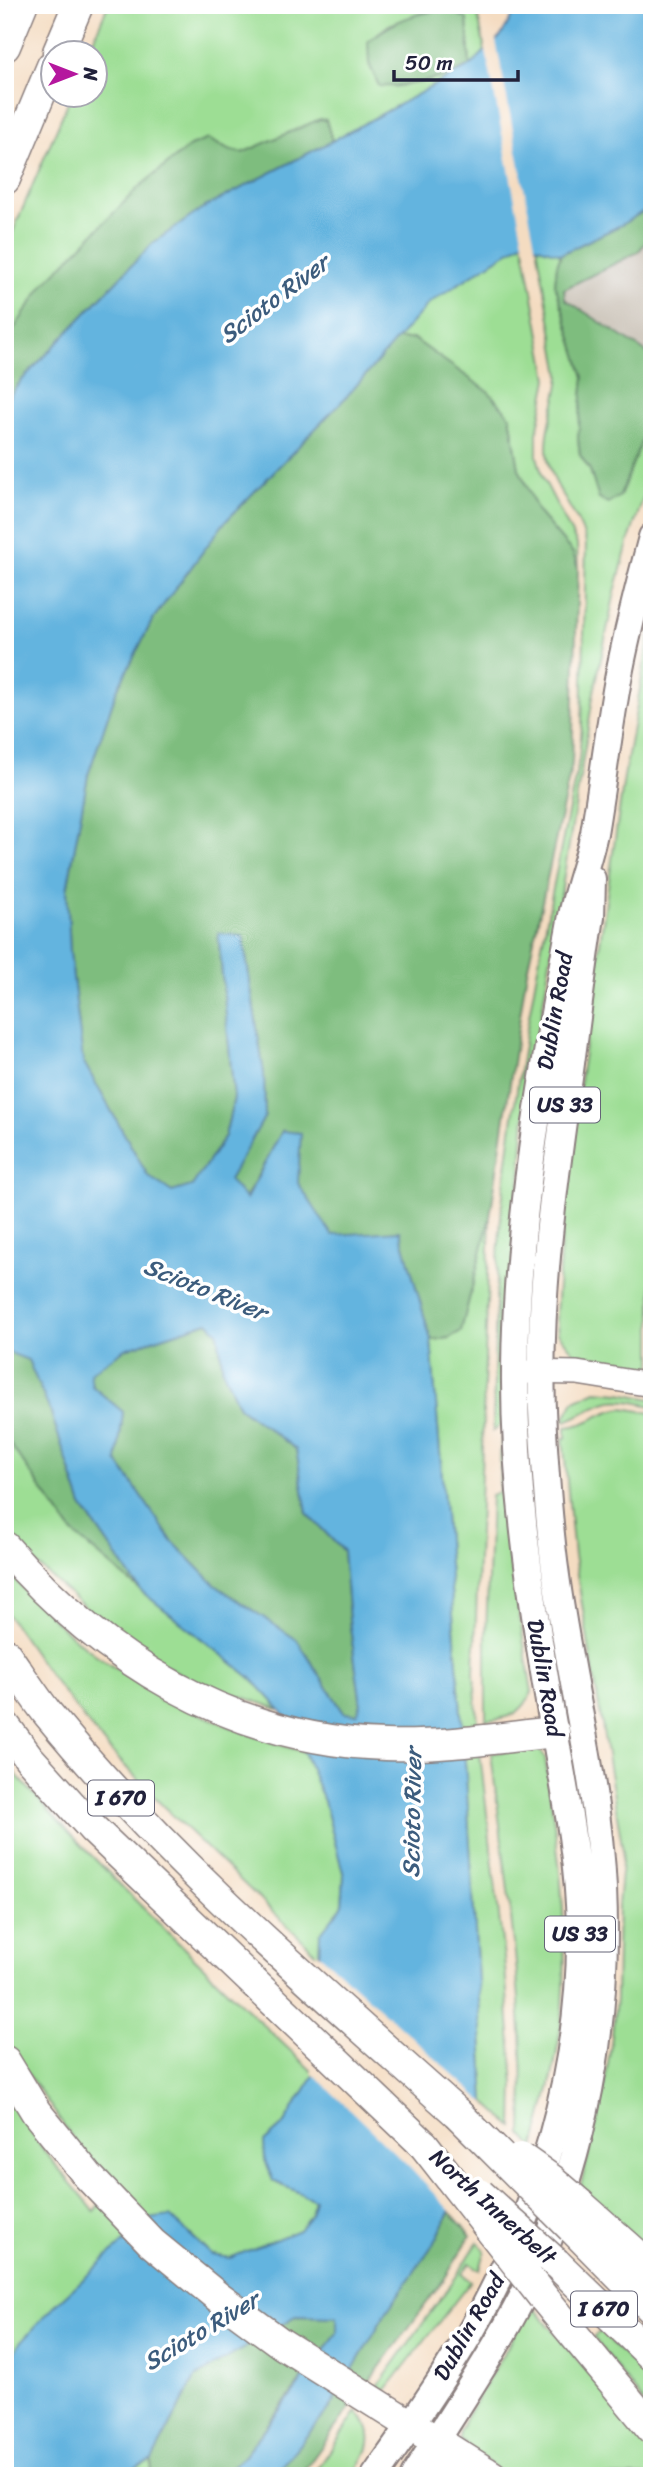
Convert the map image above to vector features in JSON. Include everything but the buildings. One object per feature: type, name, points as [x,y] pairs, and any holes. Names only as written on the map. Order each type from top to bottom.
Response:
[{"type":"highway","points":[[5,46],[22,5]]},
{"type":"highway","points":[[64,38],[78,5]]},
{"type":"highway","points":[[5,179],[38,100]]},
{"type":"highway","points":[[5,1547],[26,1571],[90,1632],[146,1672],[195,1698],[262,1724],[326,1739],[383,1745],[458,1743],[554,1732]]},
{"type":"highway","name":"I 670","points":[[5,1653],[47,1712],[128,1806],[252,1930],[457,2113],[552,2180],[576,2217]]},
{"type":"highway","name":"I 670","points":[[5,1726],[29,1758],[93,1829],[425,2145]]},
{"type":"highway","points":[[5,2061],[36,2112],[88,2176],[152,2243],[218,2297],[282,2344],[489,2474]]},
{"type":"highway","points":[[425,2145],[543,2297],[652,2429]]},
{"type":"highway","name":"North Innerbelt","points":[[425,2145],[556,2263],[652,2356]]},
{"type":"highway","points":[[576,2217],[652,2268]]},
{"type":"highway","name":"North Innerbelt","points":[[576,2217],[652,2309]]},
{"type":"highway","points":[[435,2476],[445,2472],[489,2474]]},
{"type":"main road","name":"Dublin Road","points":[[375,2476],[471,2332],[519,2236],[564,2092],[578,1995],[580,1926],[572,1848],[529,1582],[517,1466],[515,1371],[518,1270],[524,1207],[553,1016],[572,913],[593,839],[619,673],[652,537]]},
{"type":"main road","name":"Dublin Road","points":[[414,2476],[494,2347],[544,2251],[574,2161],[599,2034],[604,1947],[603,1887],[590,1780],[556,1577],[542,1425],[542,1372],[551,1215],[591,917],[593,839]]},
{"type":"main road","points":[[515,1371],[577,1373],[652,1385]]},
{"type":"main road","points":[[554,1732],[573,1783],[585,1866],[589,1929],[585,2005],[576,2071],[583,2120]]},
{"type":"shaded area","points":[[652,235],[652,356],[565,298],[564,288],[638,252]]},
{"type":"green space","points":[[108,5],[476,5],[485,51],[470,66],[467,19],[427,11],[389,25],[368,41],[393,87],[458,73],[332,141],[326,120],[242,153],[208,140],[46,283],[5,342],[5,250],[65,108],[108,108],[108,38],[94,38]]},
{"type":"green space","points":[[450,10],[467,19],[470,66],[426,81],[379,86],[369,64],[368,41],[406,18],[426,12]]},
{"type":"green space","points":[[320,119],[326,120],[332,141],[205,207],[153,243],[21,381],[5,402],[5,342],[45,283],[139,187],[190,146],[208,139],[229,150],[242,153]]},
{"type":"green space","points":[[652,206],[652,235],[638,252],[564,289],[565,299],[652,356],[652,414],[620,496],[608,503],[599,499],[590,470],[580,455],[578,438],[584,377],[555,284],[557,265],[561,254],[621,225]]},
{"type":"green space","points":[[523,242],[548,379],[537,433],[537,456],[543,478],[577,544],[578,569],[573,553],[538,512],[519,469],[510,416],[397,339],[429,303]]},
{"type":"green space","points":[[537,246],[561,254],[555,284],[584,377],[578,438],[580,455],[590,470],[599,499],[620,496],[652,414],[652,472],[615,592],[593,697],[525,1115],[503,1419],[501,1425],[493,1431],[498,1262],[507,1161],[530,1010],[579,759],[582,726],[586,543],[578,522],[555,482],[548,460],[547,438],[560,375]]},
{"type":"green space","points":[[397,339],[414,339],[489,392],[510,416],[519,469],[538,512],[573,553],[578,569],[572,764],[526,976],[490,1217],[461,1331],[449,1338],[431,1340],[400,1231],[332,1236],[297,1183],[282,1131],[245,1199],[228,1180],[265,1116],[264,1074],[243,936],[218,934],[234,1098],[225,1136],[192,1186],[172,1192],[148,1176],[83,1061],[70,952],[67,890],[88,775],[116,692],[153,619],[224,523],[347,396]]},
{"type":"green space","points":[[652,622],[652,1369],[574,1353],[558,1333],[556,1315],[563,1213],[580,1080],[624,777]]},
{"type":"green space","points":[[490,1217],[474,1674],[481,1763],[505,1967],[514,2085],[513,2127],[485,2102],[466,1775],[431,1340],[449,1338],[461,1330]]},
{"type":"green space","points":[[208,1322],[218,1332],[223,1371],[239,1407],[296,1449],[307,1513],[343,1551],[349,1620],[361,1704],[358,1715],[344,1713],[297,1640],[215,1585],[172,1541],[117,1461],[123,1412],[92,1386],[89,1373],[125,1349]]},
{"type":"green space","points":[[5,1351],[28,1359],[51,1413],[82,1506],[141,1591],[73,1533],[5,1437]]},
{"type":"green space","points":[[596,1391],[652,1399],[652,1406],[629,1401],[612,1401],[566,1421],[564,1419],[574,1401]]},
{"type":"green space","points":[[623,1408],[652,1413],[652,2254],[580,2188],[600,2110],[611,2045],[616,1999],[618,1906],[623,1851],[574,1556],[563,1438],[566,1438],[566,1427]]},
{"type":"green space","points":[[504,1435],[518,1608],[532,1692],[524,1706],[514,1714],[486,1720],[491,1495],[499,1492],[501,1437]]},
{"type":"green space","points":[[5,1437],[73,1533],[250,1677],[281,1710],[188,1678],[160,1663],[109,1629],[34,1562],[5,1527]]},
{"type":"green space","points":[[5,1569],[71,1635],[119,1671],[195,1712],[304,1752],[324,1801],[344,1876],[342,1906],[320,1934],[319,1956],[163,1806],[107,1747],[48,1673],[5,1611]]},
{"type":"green space","points":[[538,1748],[545,1757],[558,1851],[564,1975],[563,2007],[552,2078],[534,2148],[522,2134],[523,2086],[518,1991],[491,1753]]},
{"type":"green space","points":[[5,1762],[118,1882],[315,2074],[282,2126],[264,2142],[273,2181],[315,2200],[311,2214],[299,2230],[230,2258],[212,2255],[187,2231],[20,2343],[5,2367],[5,2094],[45,2152],[94,2211],[116,2186],[79,2147],[5,2041]]},
{"type":"green space","points":[[450,2212],[471,2235],[445,2278],[300,2476],[273,2476],[330,2408],[387,2311],[436,2240]]},
{"type":"green space","points":[[478,2242],[485,2251],[480,2270],[470,2263],[462,2274],[471,2281],[385,2391],[378,2386]]},
{"type":"green space","points":[[532,2305],[652,2449],[652,2476],[505,2476],[460,2440],[465,2419]]},
{"type":"green space","points":[[296,2316],[337,2317],[337,2333],[243,2457],[220,2476],[151,2476],[152,2460],[195,2378]]},
{"type":"green space","points":[[601,2331],[652,2385],[652,2414],[593,2337]]},
{"type":"green space","points":[[357,2411],[368,2429],[369,2444],[353,2476],[313,2476]]},
{"type":"green space","points":[[152,2460],[151,2476],[118,2476]]},
{"type":"water","name":"Scioto River","points":[[518,5],[652,5],[652,206],[621,225],[561,254],[523,242],[429,303],[347,396],[224,523],[153,619],[116,692],[88,775],[67,890],[70,952],[83,1061],[148,1176],[172,1192],[192,1186],[225,1136],[234,1098],[218,933],[243,936],[264,1074],[265,1116],[229,1180],[246,1199],[282,1131],[301,1133],[298,1183],[332,1235],[400,1231],[431,1340],[466,1775],[485,2102],[472,2163],[436,2240],[387,2311],[330,2408],[273,2476],[220,2476],[243,2457],[294,2392],[337,2333],[337,2317],[296,2316],[195,2378],[152,2460],[118,2476],[5,2476],[5,2367],[20,2343],[54,2306],[149,2219],[170,2216],[212,2255],[230,2258],[299,2230],[311,2214],[315,2200],[273,2181],[265,2160],[264,2142],[282,2126],[315,2074],[320,1934],[342,1906],[344,1876],[324,1801],[304,1752],[281,1710],[250,1677],[141,1591],[82,1506],[51,1413],[28,1360],[5,1351],[5,402],[21,381],[153,243],[205,207],[470,66],[501,36]],"holes":[[[208,1322],[218,1332],[223,1371],[239,1407],[296,1449],[307,1513],[343,1551],[349,1620],[361,1704],[357,1714],[344,1713],[297,1640],[215,1585],[172,1541],[117,1461],[123,1412],[92,1386],[90,1373],[125,1349]]]},
{"type":"pier","points":[[495,36],[536,250],[524,246],[485,46]]},
{"type":"pier","points":[[316,1951],[487,2105],[475,2165],[453,2214],[409,2167],[312,2073]]}]
